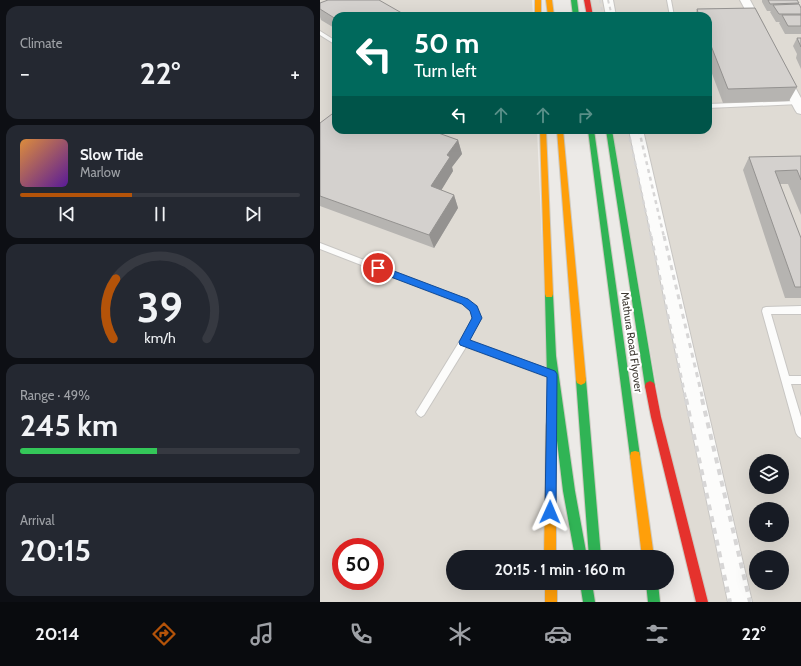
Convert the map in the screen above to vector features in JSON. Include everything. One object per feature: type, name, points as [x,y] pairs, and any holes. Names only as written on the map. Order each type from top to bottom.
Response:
[{"type":"main road","points":[[538,0],[538,12]]},
{"type":"main road","points":[[550,0],[551,12]]},
{"type":"main road","points":[[574,0],[576,12]]},
{"type":"main road","points":[[587,0],[589,12]]},
{"type":"main road","points":[[543,134],[552,358],[550,550]]},
{"type":"main road","points":[[560,134],[595,550]]},
{"type":"main road","name":"Mathura Road Flyover","points":[[592,134],[647,550]]},
{"type":"main road","points":[[610,134],[644,358],[656,417],[702,602]]},
{"type":"main road","points":[[552,358],[569,491],[580,550]]},
{"type":"main road","points":[[551,590],[551,602]]},
{"type":"main road","points":[[587,590],[589,602]]},
{"type":"main road","points":[[653,590],[654,602]]},
{"type":"street","points":[[608,0],[610,12]]},
{"type":"street","points":[[746,0],[766,40]]},
{"type":"street","points":[[776,61],[795,88],[799,106]]},
{"type":"street","points":[[637,134],[740,602]]},
{"type":"lane","points":[[669,0],[671,12]]},
{"type":"lane","points":[[320,33],[332,40]]},
{"type":"lane","points":[[712,106],[799,106]]},
{"type":"lane","points":[[320,246],[465,302],[474,308],[477,318],[421,412]]},
{"type":"lane","points":[[801,310],[766,311],[801,433]]},
{"type":"lane","points":[[464,342],[552,374]]},
{"type":"lane","points":[[786,380],[801,380]]},
{"type":"shaded area","points":[[320,0],[532,0],[533,12],[332,12],[332,134],[537,134],[556,550],[446,550],[446,590],[557,590],[558,602],[320,602]]},
{"type":"shaded area","points":[[590,0],[801,0],[801,602],[694,602],[613,134],[712,134],[712,12],[592,12]]},
{"type":"building","points":[[328,0],[379,0],[400,12],[332,12],[332,16],[320,9],[320,3]]},
{"type":"building","points":[[768,0],[797,0],[799,3],[770,4]]},
{"type":"building","points":[[799,4],[801,14],[779,14],[773,5]]},
{"type":"building","points":[[755,8],[797,87],[728,89],[712,48],[712,12],[698,12],[697,9]]},
{"type":"building","points":[[782,15],[801,15],[801,26],[788,26]]},
{"type":"building","points":[[797,38],[801,38],[801,47]]},
{"type":"building","points":[[332,114],[332,134],[441,134],[458,140],[447,155],[450,157],[431,186],[454,195],[429,235],[320,196],[320,123]]},
{"type":"building","points":[[801,156],[801,180],[797,170],[775,171],[801,238],[801,287],[795,287],[749,157]]},
{"type":"railway","points":[[600,0],[602,12]]},
{"type":"railway","points":[[608,0],[611,12]]},
{"type":"railway","points":[[629,134],[651,237]]},
{"type":"railway","points":[[640,134],[664,237]]},
{"type":"railway","points":[[651,236],[686,400]]},
{"type":"railway","points":[[664,236],[703,400]]},
{"type":"railway","points":[[686,399],[730,602]]},
{"type":"railway","points":[[702,399],[750,602]]},
{"type":"traffic: fast","points":[[574,0],[576,12]]},
{"type":"traffic: fast","points":[[592,134],[635,456]]},
{"type":"traffic: fast","points":[[610,134],[650,386]]},
{"type":"traffic: fast","points":[[549,294],[552,378]]},
{"type":"traffic: fast","points":[[552,358],[569,491],[580,550]]},
{"type":"traffic: fast","points":[[581,380],[594,550]]},
{"type":"traffic: fast","points":[[587,590],[589,602]]},
{"type":"traffic: fast","points":[[653,590],[654,602]]},
{"type":"traffic: slow","points":[[538,0],[538,12]]},
{"type":"traffic: slow","points":[[549,0],[550,12]]},
{"type":"traffic: slow","points":[[543,134],[549,294]]},
{"type":"traffic: slow","points":[[560,134],[581,380]]},
{"type":"traffic: slow","points":[[550,550],[551,426]]},
{"type":"traffic: slow","points":[[635,456],[647,550]]},
{"type":"traffic: slow","points":[[551,590],[551,602]]},
{"type":"traffic: jam","points":[[587,0],[589,12]]},
{"type":"traffic: jam","points":[[650,386],[656,417],[702,602]]},
{"type":"route","points":[[378,268],[465,302],[474,308],[477,318],[464,342],[552,374],[550,512]]}]
